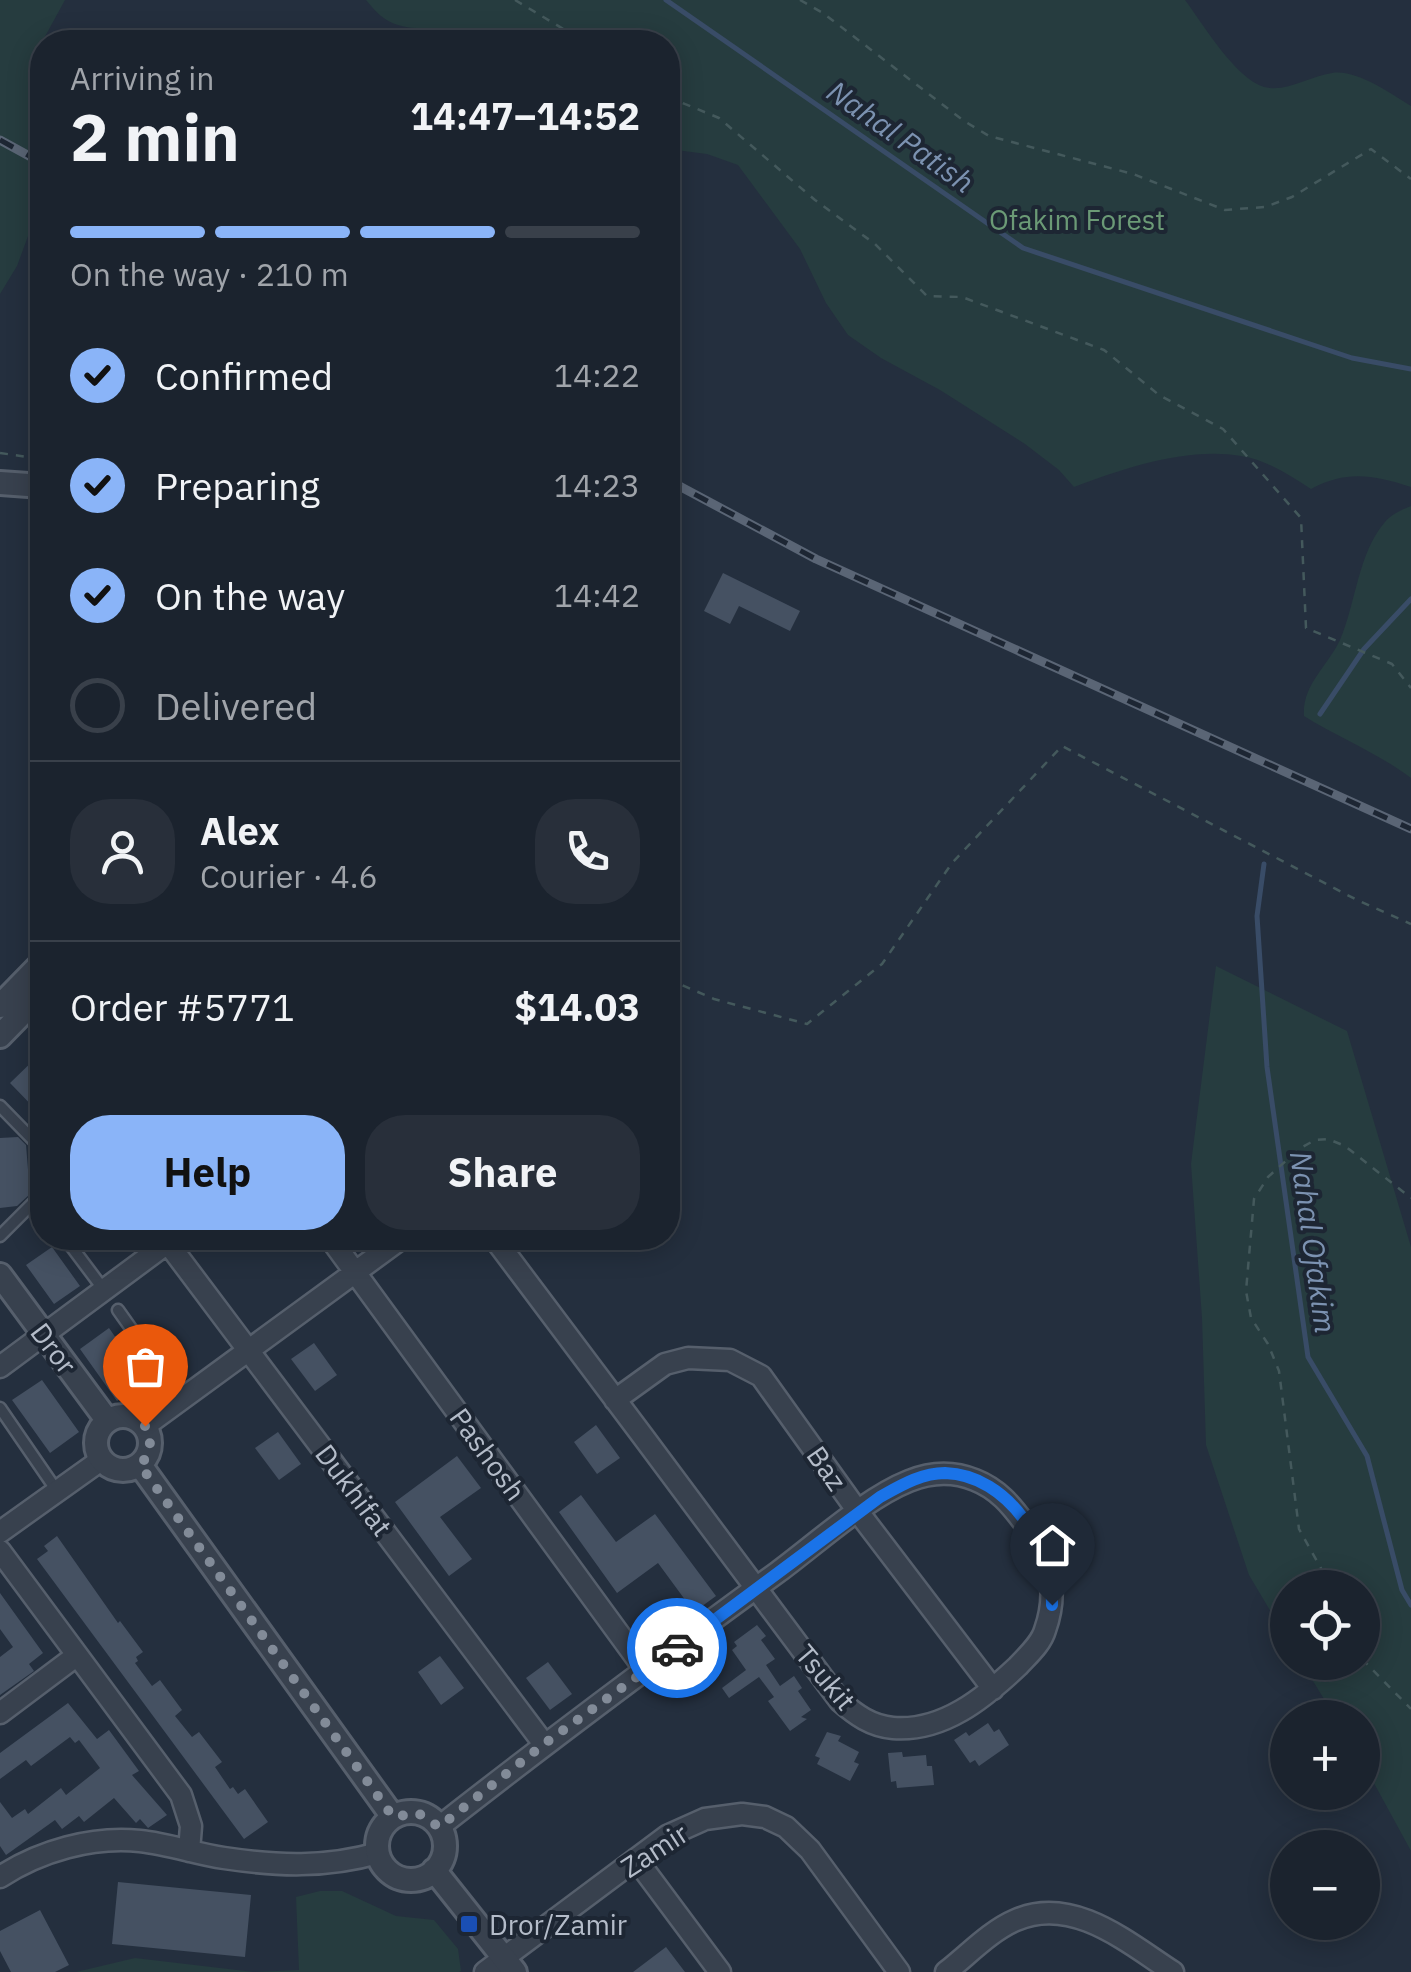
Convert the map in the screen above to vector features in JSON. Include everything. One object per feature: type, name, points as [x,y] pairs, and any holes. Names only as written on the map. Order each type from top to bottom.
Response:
[{"type":"street","points":[[0,482],[30,485]]},
{"type":"street","points":[[0,1006],[30,975]]},
{"type":"street","points":[[0,1036],[30,1005]]},
{"type":"street","points":[[0,1368],[154,1250]]},
{"type":"street","name":"Dukhifat","points":[[172,1250],[544,1744]]},
{"type":"street","name":"Pashosh","points":[[339,1250],[646,1671]]},
{"type":"street","points":[[145,1426],[386,1250]]},
{"type":"street","points":[[439,1827],[544,1744],[756,1588],[503,1250]]},
{"type":"street","name":"Dror","points":[[0,1275],[107,1420]]},
{"type":"street","name":"Baz","points":[[615,1400],[665,1364],[688,1358],[711,1356],[745,1365],[762,1376],[859,1513],[993,1688]]},
{"type":"street","points":[[131,1416],[145,1426],[151,1442],[140,1465],[120,1470],[101,1460],[96,1434],[107,1420],[131,1416]]},
{"type":"street","points":[[0,1532],[101,1460]]},
{"type":"street","points":[[140,1465],[393,1817]]},
{"type":"street","name":"Tsukit","points":[[942,1473],[977,1480],[1004,1496],[1039,1542],[1052,1582],[1052,1605],[1044,1634],[1032,1652],[993,1688],[939,1722],[917,1727],[875,1724],[840,1701],[756,1588],[906,1482],[942,1473]]},
{"type":"street","points":[[0,1551],[180,1795],[191,1826],[189,1851]]},
{"type":"street","points":[[0,1712],[76,1656]]},
{"type":"street","points":[[418,1813],[439,1827],[444,1850],[434,1870],[418,1878],[401,1878],[386,1869],[378,1854],[381,1829],[393,1817],[418,1813]]},
{"type":"street","name":"Zamir","points":[[485,1972],[510,1965],[667,1836],[705,1819],[742,1814],[765,1817],[786,1826],[810,1850],[899,1972]]},
{"type":"street","points":[[0,1878],[45,1854],[108,1840],[301,1866],[378,1854]]},
{"type":"street","points":[[636,1859],[720,1972]]},
{"type":"street","points":[[434,1870],[510,1965]]},
{"type":"street","points":[[946,1972],[1015,1920],[1043,1913],[1074,1915],[1124,1938],[1166,1970]]},
{"type":"lane","points":[[0,1106],[30,1137]]},
{"type":"lane","points":[[0,1236],[30,1206]]},
{"type":"lane","points":[[75,1250],[104,1290]]},
{"type":"lane","points":[[118,1310],[180,1399]]},
{"type":"lane","points":[[0,1408],[57,1491]]},
{"type":"path","points":[[516,0],[565,30]]},
{"type":"path","points":[[800,0],[823,13],[964,122],[989,136],[1133,174],[1225,210],[1265,208],[1292,197],[1370,149],[1411,179]]},
{"type":"path","points":[[680,102],[719,118],[814,200],[874,244],[927,296],[962,298],[1104,350],[1159,396],[1223,430],[1301,518],[1306,628],[1392,664],[1411,688]]},
{"type":"path","points":[[0,453],[30,457]]},
{"type":"path","points":[[680,984],[714,999],[807,1024],[882,964],[952,863],[1062,746],[1357,900],[1411,924]]},
{"type":"path","points":[[1322,1570],[1298,1529],[1279,1371],[1251,1318],[1246,1291],[1254,1199],[1268,1177],[1299,1150],[1315,1140],[1328,1139],[1345,1146],[1411,1198]]},
{"type":"path","points":[[1380,1677],[1411,1709]]},
{"type":"green space","points":[[0,0],[65,0],[49,30],[30,30],[30,231],[17,266],[0,294]]},
{"type":"green space","name":"Ofakim Forest","points":[[366,0],[1185,0],[1231,62],[1264,87],[1281,88],[1332,73],[1363,79],[1411,106],[1411,487],[1360,476],[1336,479],[1311,489],[1260,461],[1199,454],[1156,461],[1074,487],[1025,444],[848,335],[826,303],[800,249],[738,165],[707,154],[680,151],[680,30],[441,30],[407,27],[380,15]]},
{"type":"green space","points":[[1411,506],[1411,778],[1304,716],[1304,705],[1311,685],[1340,640],[1376,534],[1388,519]]},
{"type":"green space","points":[[1216,966],[1347,1031],[1411,1247],[1411,1851],[1380,1794],[1380,1700],[1325,1700],[1312,1680],[1380,1680],[1380,1570],[1270,1570],[1270,1610],[1249,1575],[1206,1445],[1191,1164]]},
{"type":"green space","points":[[320,1891],[342,1891],[396,1916],[434,1920],[458,1949],[461,1971],[459,1972],[254,1972],[299,1970],[296,1897]]},
{"type":"green space","points":[[135,1958],[254,1972],[76,1972]]},
{"type":"building","points":[[723,573],[800,611],[790,631],[739,606],[730,624],[704,611]]},
{"type":"building","points":[[30,1064],[30,1104],[10,1083]]},
{"type":"building","points":[[18,1137],[26,1145],[30,1194],[17,1206],[0,1208],[0,1138]]},
{"type":"building","points":[[48,1250],[54,1250],[80,1286],[54,1304],[26,1265]]},
{"type":"building","points":[[109,1328],[146,1381],[117,1401],[80,1349]]},
{"type":"building","points":[[314,1343],[337,1375],[315,1391],[291,1359]]},
{"type":"building","points":[[42,1380],[79,1432],[50,1453],[12,1400]]},
{"type":"building","points":[[596,1425],[620,1458],[597,1474],[574,1442]]},
{"type":"building","points":[[278,1432],[301,1464],[279,1480],[255,1448]]},
{"type":"building","points":[[457,1456],[481,1488],[440,1517],[472,1559],[449,1576],[395,1502]]},
{"type":"building","points":[[581,1495],[616,1542],[655,1514],[716,1596],[694,1612],[658,1563],[617,1593],[559,1512]]},
{"type":"building","points":[[57,1536],[143,1652],[135,1663],[152,1686],[160,1680],[182,1710],[175,1716],[192,1737],[199,1732],[222,1762],[215,1767],[230,1789],[233,1787],[238,1794],[245,1789],[268,1822],[244,1839],[37,1559],[48,1551],[44,1546]]},
{"type":"building","points":[[0,1593],[43,1653],[29,1664],[34,1671],[0,1695],[0,1657],[13,1647],[0,1629]]},
{"type":"building","points":[[757,1625],[766,1636],[761,1640],[775,1659],[766,1665],[780,1686],[794,1676],[802,1688],[798,1691],[811,1710],[801,1717],[807,1719],[790,1731],[768,1701],[774,1697],[759,1677],[729,1698],[722,1688],[746,1670],[732,1650],[737,1646],[734,1642]]},
{"type":"building","points":[[440,1656],[464,1688],[441,1705],[418,1672]]},
{"type":"building","points":[[548,1662],[572,1694],[550,1710],[526,1678]]},
{"type":"building","points":[[68,1703],[97,1739],[109,1730],[139,1771],[132,1775],[167,1815],[148,1828],[140,1819],[136,1823],[114,1798],[84,1822],[79,1816],[62,1829],[55,1820],[6,1855],[0,1846],[0,1802],[12,1818],[25,1809],[28,1814],[61,1788],[66,1795],[100,1768],[79,1740],[75,1743],[70,1737],[31,1766],[26,1760],[0,1779],[0,1753]]},
{"type":"building","points":[[988,1723],[994,1732],[999,1729],[1009,1745],[979,1766],[975,1760],[970,1763],[954,1740],[966,1732],[969,1736]]},
{"type":"building","points":[[827,1732],[841,1736],[838,1741],[859,1752],[854,1762],[859,1764],[850,1781],[817,1764],[820,1758],[815,1756]]},
{"type":"building","points":[[902,1752],[903,1757],[926,1755],[934,1785],[897,1788],[896,1781],[891,1782],[888,1753]]},
{"type":"building","points":[[118,1882],[251,1895],[245,1957],[112,1944]]},
{"type":"building","points":[[40,1910],[69,1965],[55,1972],[11,1972],[0,1951],[0,1931]]},
{"type":"building","points":[[666,1947],[685,1972],[633,1972]]},
{"type":"waterway","name":"Nahal Patish","points":[[666,0],[1023,248],[1352,358],[1411,369]]},
{"type":"waterway","name":"Nahal Ofakim","points":[[1320,714],[1364,649],[1411,599]]},
{"type":"waterway","name":"Nahal Ofakim","points":[[1264,864],[1257,916],[1267,1067],[1308,1357],[1367,1456],[1402,1590],[1411,1605]]},
{"type":"railway","points":[[0,140],[30,156]]},
{"type":"railway","points":[[680,486],[816,559],[1411,829]]},
{"type":"way so far","points":[[145,1426],[150,1450],[140,1465],[393,1817],[418,1813],[439,1827],[544,1744],[677,1648]]},
{"type":"place","name":"Dror/Zamir","points":[[469,1924]]},
{"type":"route","points":[[677,1648],[880,1497],[906,1482],[942,1473],[977,1480],[1004,1496],[1039,1542],[1047,1560],[1052,1605]]}]
